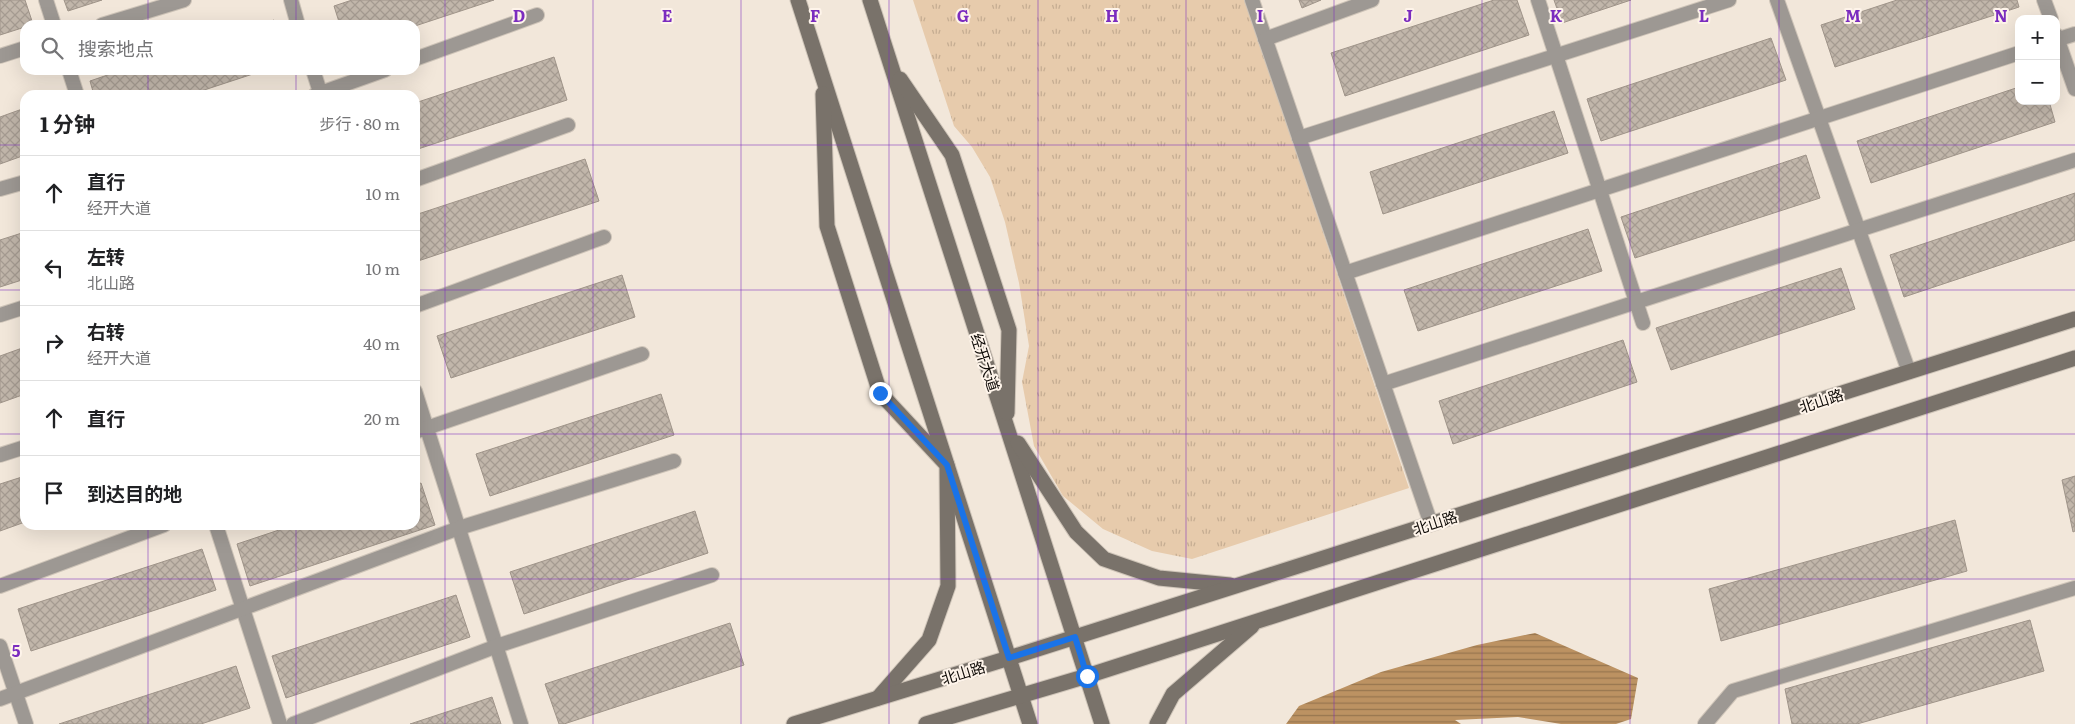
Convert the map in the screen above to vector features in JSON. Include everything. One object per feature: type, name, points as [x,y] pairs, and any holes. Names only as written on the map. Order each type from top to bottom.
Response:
[{"type":"main road","points":[[798,0],[1030,724]]},
{"type":"main road","name":"经开大道","points":[[870,0],[1102,724]]},
{"type":"main road","points":[[890,64],[952,155],[1009,330],[1007,426],[1076,532],[1104,559],[1159,578],[1236,586]]},
{"type":"main road","points":[[822,76],[827,226],[877,384],[880,393],[947,465],[948,586],[929,640],[878,698]]},
{"type":"main road","name":"北山路","points":[[794,724],[1009,658],[2075,319]]},
{"type":"main road","points":[[926,724],[1087,676],[2075,358]]},
{"type":"main road","points":[[1157,724],[1173,694],[1258,620]]},
{"type":"lane","points":[[46,0],[52,20]]},
{"type":"lane","points":[[118,20],[184,0]]},
{"type":"lane","points":[[291,0],[297,20]]},
{"type":"lane","points":[[1252,0],[1431,524]]},
{"type":"lane","points":[[1265,39],[1372,0]]},
{"type":"lane","points":[[1538,0],[1643,323]]},
{"type":"lane","points":[[1299,138],[1730,0]]},
{"type":"lane","points":[[1777,0],[1909,372]]},
{"type":"lane","points":[[2044,0],[2049,15]]},
{"type":"lane","points":[[420,57],[537,15]]},
{"type":"lane","points":[[2060,37],[2075,34]]},
{"type":"lane","points":[[2060,46],[2075,89]]},
{"type":"lane","points":[[0,56],[20,50]]},
{"type":"lane","points":[[1345,272],[2015,54]]},
{"type":"lane","points":[[71,75],[75,90]]},
{"type":"lane","points":[[314,75],[318,90]]},
{"type":"lane","points":[[332,90],[372,75]]},
{"type":"lane","points":[[420,178],[568,125]]},
{"type":"lane","points":[[1383,384],[2075,160]]},
{"type":"lane","points":[[0,189],[20,183]]},
{"type":"lane","points":[[420,304],[604,237]]},
{"type":"lane","points":[[0,315],[20,309]]},
{"type":"lane","points":[[521,724],[459,528],[421,430],[642,354]]},
{"type":"lane","points":[[0,456],[20,448]]},
{"type":"lane","points":[[0,699],[459,528],[674,461]]},
{"type":"lane","points":[[0,586],[151,530]]},
{"type":"lane","points":[[218,530],[280,724]]},
{"type":"lane","points":[[293,724],[497,646],[712,576]]},
{"type":"lane","points":[[1705,724],[1733,691],[2075,588]]},
{"type":"lane","points":[[0,646],[26,724]]},
{"type":"green space","points":[[913,0],[1245,0],[1409,488],[1192,559],[1152,551],[1103,529],[1063,496],[1034,446],[1022,382],[1029,346],[1019,283],[1005,222],[990,177],[972,147],[954,126]]},
{"type":"shaded area","points":[[1535,633],[1638,678],[1631,719],[1616,724],[1561,724],[1518,717],[1455,720],[1461,724],[1286,724],[1299,706],[1381,672],[1477,645]]},
{"type":"building","points":[[0,0],[25,0],[32,20],[20,20],[20,29],[0,35]]},
{"type":"building","points":[[64,0],[102,0],[68,11]]},
{"type":"building","points":[[352,0],[494,0],[420,24],[420,20],[338,20],[334,6]]},
{"type":"building","points":[[1299,0],[1321,0],[1302,8]]},
{"type":"building","points":[[1494,0],[1517,0],[1529,35],[1345,96],[1331,53]]},
{"type":"building","points":[[1554,0],[1631,0],[1562,23]]},
{"type":"building","points":[[1897,0],[2017,0],[2019,7],[1835,67],[1821,25]]},
{"type":"building","points":[[1771,38],[1786,80],[1601,141],[1587,99]]},
{"type":"building","points":[[554,57],[567,100],[420,148],[420,101]]},
{"type":"building","points":[[107,75],[250,75],[204,90],[93,90],[90,81]]},
{"type":"building","points":[[2015,88],[2015,105],[2050,105],[2055,122],[1871,183],[1857,141]]},
{"type":"building","points":[[20,110],[20,157],[0,164],[0,117]]},
{"type":"building","points":[[1554,111],[1568,153],[1383,214],[1370,172]]},
{"type":"building","points":[[1806,155],[1820,198],[1635,258],[1621,217]]},
{"type":"building","points":[[585,159],[599,201],[420,260],[420,213]]},
{"type":"building","points":[[2075,193],[2075,240],[1904,297],[1890,255]]},
{"type":"building","points":[[1588,229],[1602,271],[1418,331],[1404,290]]},
{"type":"building","points":[[20,234],[20,281],[0,287],[0,240]]},
{"type":"building","points":[[1841,268],[1855,309],[1671,370],[1656,328]]},
{"type":"building","points":[[622,275],[635,317],[451,378],[437,336]]},
{"type":"building","points":[[1623,340],[1637,382],[1453,444],[1439,401]]},
{"type":"building","points":[[20,349],[20,396],[0,403],[0,356]]},
{"type":"building","points":[[661,394],[674,435],[490,496],[476,454]]},
{"type":"building","points":[[2075,476],[2075,531],[2073,532],[2062,480]]},
{"type":"building","points":[[20,478],[20,524],[0,531],[0,484]]},
{"type":"building","points":[[420,483],[435,525],[420,530]]},
{"type":"building","points":[[695,511],[708,553],[524,614],[510,572]]},
{"type":"building","points":[[1955,520],[1967,571],[1721,641],[1709,589]]},
{"type":"building","points":[[279,530],[420,530],[250,586],[237,544]]},
{"type":"building","points":[[202,549],[216,590],[31,651],[18,609]]},
{"type":"building","points":[[456,595],[470,637],[286,698],[272,656]]},
{"type":"building","points":[[2030,620],[2044,671],[1857,724],[1792,724],[1785,689]]},
{"type":"building","points":[[730,623],[744,665],[564,724],[559,724],[545,684]]},
{"type":"building","points":[[236,666],[250,708],[201,724],[59,724]]},
{"type":"building","points":[[492,697],[501,724],[410,724]]},
{"type":"route","points":[[880,393],[947,465],[1009,658],[1075,637],[1087,676]]}]
